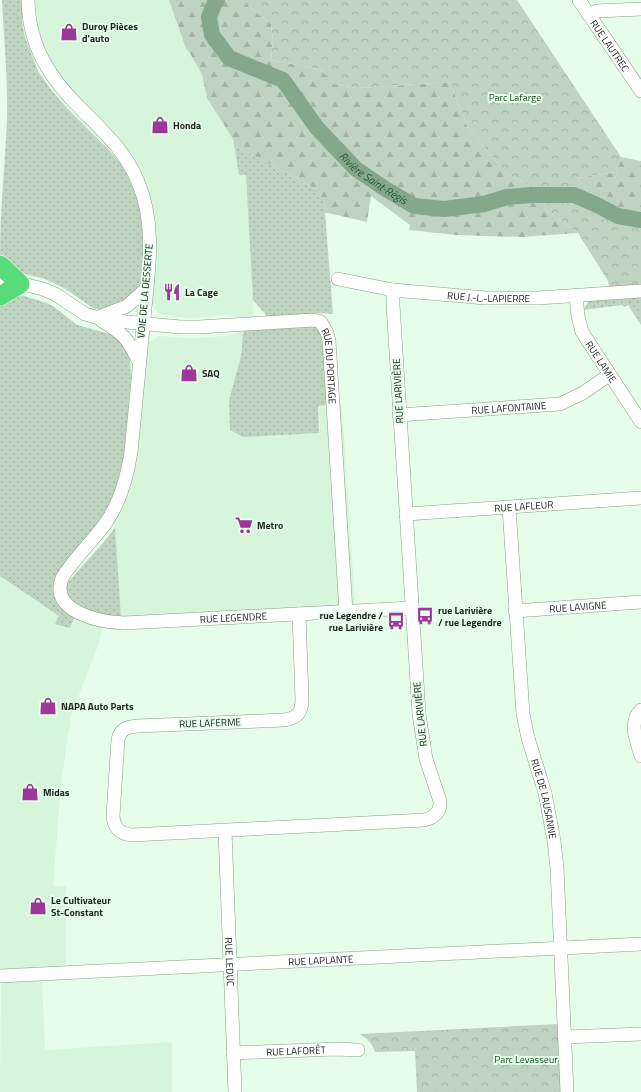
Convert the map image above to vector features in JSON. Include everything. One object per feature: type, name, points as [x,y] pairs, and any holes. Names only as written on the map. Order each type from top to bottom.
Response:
[{"type":"highway","points":[[0,265],[20,284],[0,296]]},
{"type":"street","name":"VOIE DE LA DESSERTE","points":[[28,0],[32,33],[38,50],[50,74],[74,102],[107,134],[123,153],[138,182],[147,209],[149,226],[148,266],[130,457],[122,492],[112,513],[104,525],[62,578],[59,590],[62,598]]},
{"type":"street","name":"RUE LAUTREC","points":[[579,0],[641,92]]},
{"type":"street","points":[[588,14],[594,11],[641,9]]},
{"type":"street","name":"RUE J.-L.-LAPIERRE","points":[[338,279],[393,290],[486,298],[538,298],[641,291]]},
{"type":"street","name":"RUE DU PORTAGE","points":[[0,282],[20,284],[47,290],[59,296],[81,312],[97,318],[116,329],[129,342],[139,363]]},
{"type":"street","points":[[97,318],[128,306],[146,289]]},
{"type":"street","name":"RUE LARIVIÈRE","points":[[118,830],[124,834],[225,831],[424,820],[432,818],[438,812],[440,801],[426,759],[420,725],[399,415],[393,290]]},
{"type":"street","name":"RUE LAMIE","points":[[576,296],[578,316],[582,332],[641,422]]},
{"type":"street","name":"RUE DU PORTAGE","points":[[97,318],[143,324],[199,327],[313,320],[321,322],[325,327],[329,341],[346,612]]},
{"type":"street","name":"RUE LAFONTAINE","points":[[399,415],[560,404],[583,393],[609,375]]},
{"type":"street","name":"RUE LAFLEUR","points":[[406,514],[641,498]]},
{"type":"street","name":"RUE DE LAUSANNE","points":[[509,508],[523,714],[528,738],[547,800],[554,841],[567,1092]]},
{"type":"street","name":"RUE LEGENDRE","points":[[62,598],[68,606],[82,613],[102,620],[118,622],[412,608]]},
{"type":"street","name":"RUE LAVIGNE","points":[[515,610],[641,602]]},
{"type":"street","name":"RUE LAFERME","points":[[118,830],[115,827],[113,816],[118,740],[120,733],[124,729],[137,726],[284,720],[296,717],[299,714],[301,711],[302,699],[299,614]]},
{"type":"street","points":[[641,710],[636,718],[634,728],[641,756]]},
{"type":"street","name":"RUE LEDUC","points":[[225,831],[235,1092]]},
{"type":"street","name":"RUE LAPLANTE","points":[[0,976],[641,944]]},
{"type":"street","points":[[565,1037],[641,1034]]},
{"type":"street","name":"RUE LAFORÊT","points":[[234,1053],[336,1049],[358,1050]]},
{"type":"shaded area","points":[[35,0],[169,0],[186,49],[202,74],[207,98],[233,138],[239,175],[246,175],[254,317],[243,318],[224,315],[191,318],[169,316],[160,314],[153,307],[151,303],[156,227],[146,183],[128,150],[60,77],[42,43],[38,28]]},
{"type":"shaded area","points":[[244,331],[241,356],[229,400],[320,431],[318,406],[342,404],[355,605],[121,617],[114,522],[125,500],[135,467],[148,343],[159,336],[188,338],[227,336]]},
{"type":"shaded area","points":[[0,576],[59,616],[64,609],[103,626],[99,643],[71,716],[61,783],[53,887],[66,886],[66,967],[0,970]]},
{"type":"shaded area","points":[[42,980],[45,1050],[172,1042],[172,1092],[0,1092],[1,981]]},
{"type":"green space","points":[[2,0],[22,0],[22,22],[25,37],[38,71],[64,105],[122,165],[141,209],[143,231],[142,277],[139,289],[133,297],[101,310],[93,308],[64,288],[45,279],[21,273],[0,256],[7,119]]},
{"type":"green space","points":[[169,0],[241,0],[271,24],[273,40],[271,60],[320,69],[334,84],[357,88],[450,82],[467,126],[507,174],[539,190],[546,210],[578,233],[521,237],[456,235],[409,230],[410,225],[371,196],[367,222],[328,213],[318,190],[238,147],[207,98],[202,74],[186,49]]},
{"type":"green space","name":"Parc Lafarge","points":[[241,0],[517,0],[621,157],[616,172],[577,178],[587,191],[631,225],[641,225],[641,285],[609,287],[608,281],[578,233],[546,210],[539,190],[507,174],[467,126],[450,82],[357,88],[334,84],[320,69],[271,60],[273,40],[271,24]]},
{"type":"green space","points":[[233,138],[238,147],[318,190],[328,213],[325,213],[333,314],[318,313],[268,317],[253,300],[246,175],[239,175]]},
{"type":"green space","points":[[621,157],[641,161],[641,225],[631,225],[587,191],[577,178],[616,172]]},
{"type":"green space","points":[[24,296],[47,303],[77,325],[110,334],[122,343],[130,360],[131,376],[121,478],[110,504],[102,518],[58,572],[53,586],[59,602],[75,616],[70,628],[55,624],[59,616],[0,576],[0,305],[12,297]]},
{"type":"green space","points":[[641,297],[641,325],[628,305],[624,307],[622,305],[583,310],[589,301]]},
{"type":"green space","points":[[316,326],[323,337],[328,405],[318,406],[319,433],[243,437],[230,430],[229,400],[241,356],[244,331]]},
{"type":"green space","points":[[115,528],[121,617],[94,612],[84,608],[69,598],[66,591],[68,582]]},
{"type":"green space","name":"Parc Levasseur","points":[[558,1024],[561,1092],[417,1092],[415,1051],[375,1052],[369,1042],[360,1034]]},
{"type":"waterway","name":"Rivière Saint-Régis","points":[[217,0],[209,17],[212,35],[229,58],[283,80],[317,128],[356,169],[414,206],[444,209],[484,204],[507,197],[532,195],[574,195],[618,216],[641,220]]},
{"type":"place","name":"Duroy Pièces d'auto","points":[[69,32]]},
{"type":"place","name":"Honda","points":[[160,125]]},
{"type":"place","name":"La Cage","points":[[172,292]]},
{"type":"place","name":"SAQ","points":[[189,373]]},
{"type":"place","name":"Metro","points":[[244,525]]},
{"type":"place","name":"rue Larivière / rue Legendre","points":[[425,616]]},
{"type":"place","name":"rue Legendre / rue Larivière","points":[[396,621]]},
{"type":"place","name":"NAPA Auto Parts","points":[[48,706]]},
{"type":"place","name":"Midas","points":[[30,792]]},
{"type":"place","name":"Le Cultivateur St-Constant","points":[[38,906]]}]
